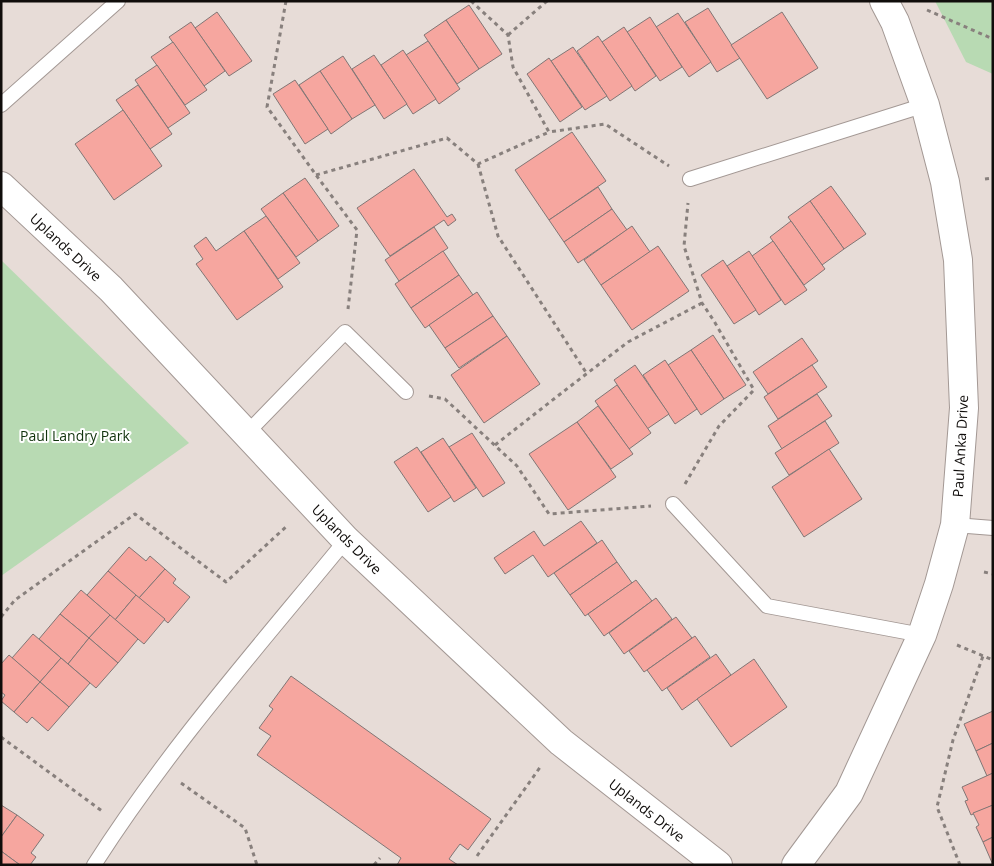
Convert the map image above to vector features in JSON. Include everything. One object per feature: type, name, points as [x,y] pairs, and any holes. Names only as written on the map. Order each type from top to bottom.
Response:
[{"type":"street","name":"Paul Anka Drive","points":[[796,865],[849,793],[922,635],[939,584],[955,525],[964,408],[958,260],[945,182],[925,105],[895,22],[884,1]]},
{"type":"street","name":"Uplands Drive","points":[[1,186],[111,289],[346,540],[560,742],[718,865]]},
{"type":"lane","points":[[1,105],[118,1]]},
{"type":"lane","points":[[690,179],[925,105]]},
{"type":"lane","points":[[246,434],[345,332],[406,392]]},
{"type":"lane","points":[[673,504],[767,606],[922,635]]},
{"type":"lane","points":[[955,525],[993,528]]},
{"type":"lane","points":[[94,865],[120,824],[221,690],[346,540]]},
{"type":"path","points":[[286,1],[267,107],[357,230],[345,332]]},
{"type":"path","points":[[471,1],[508,35],[513,67],[549,132]]},
{"type":"path","points":[[508,35],[546,1]]},
{"type":"path","points":[[927,10],[993,39]]},
{"type":"path","points":[[406,392],[445,399],[517,466],[548,514],[673,504],[719,426],[754,390],[714,320],[702,303],[684,246],[690,179],[605,124],[549,132],[478,164]]},
{"type":"path","points":[[316,175],[448,138],[478,164],[498,236],[587,374]]},
{"type":"path","points":[[985,179],[993,178]]},
{"type":"path","points":[[495,445],[628,342],[702,303]]},
{"type":"path","points":[[1,617],[16,600],[135,514],[226,582],[312,504]]},
{"type":"path","points":[[984,572],[993,574]]},
{"type":"path","points":[[957,645],[993,660]]},
{"type":"path","points":[[960,865],[937,807],[953,740],[983,656]]},
{"type":"path","points":[[1,737],[120,824]]},
{"type":"path","points":[[477,856],[539,768],[560,742]]},
{"type":"path","points":[[161,770],[245,828],[257,865]]},
{"type":"path","points":[[374,865],[380,858]]},
{"type":"green space","points":[[935,1],[993,1],[993,74],[966,62]]},
{"type":"green space","name":"Paul Landry Park","points":[[1,260],[189,443],[1,576]]},
{"type":"building","points":[[469,5],[502,54],[479,69],[446,20]]},
{"type":"building","points":[[708,8],[740,58],[717,72],[685,22]]},
{"type":"building","points":[[217,12],[252,61],[229,76],[195,28]]},
{"type":"building","points":[[782,12],[818,68],[767,99],[731,45]]},
{"type":"building","points":[[678,13],[711,62],[689,77],[656,27]]},
{"type":"building","points":[[650,17],[682,67],[660,81],[627,32]]},
{"type":"building","points":[[446,20],[479,69],[457,84],[424,35]]},
{"type":"building","points":[[191,22],[225,71],[204,86],[169,37]]},
{"type":"building","points":[[624,27],[656,76],[635,91],[602,42]]},
{"type":"building","points":[[598,36],[632,86],[610,101],[577,51]]},
{"type":"building","points":[[428,41],[460,89],[439,104],[406,55]]},
{"type":"building","points":[[173,42],[207,90],[185,105],[151,57]]},
{"type":"building","points":[[573,47],[607,96],[585,110],[551,61]]},
{"type":"building","points":[[403,50],[436,99],[413,114],[381,65]]},
{"type":"building","points":[[374,55],[407,104],[384,119],[352,69]]},
{"type":"building","points":[[343,56],[375,105],[352,119],[320,71]]},
{"type":"building","points":[[549,58],[582,107],[560,122],[527,74]]},
{"type":"building","points":[[157,65],[190,113],[168,128],[135,80]]},
{"type":"building","points":[[320,71],[352,119],[331,134],[299,85]]},
{"type":"building","points":[[295,80],[328,129],[305,144],[273,94]]},
{"type":"building","points":[[138,85],[172,134],[150,149],[116,100]]},
{"type":"building","points":[[123,110],[162,166],[114,200],[75,144]]},
{"type":"building","points":[[572,132],[606,181],[549,220],[515,170]]},
{"type":"building","points":[[414,169],[447,217],[452,214],[456,220],[448,226],[444,220],[390,256],[357,208]]},
{"type":"building","points":[[305,178],[339,226],[318,241],[283,193]]},
{"type":"building","points":[[831,186],[866,234],[844,249],[810,201]]},
{"type":"building","points":[[598,187],[612,209],[564,242],[549,220]]},
{"type":"building","points":[[283,193],[318,241],[296,257],[261,209]]},
{"type":"building","points":[[810,201],[844,249],[822,265],[788,217]]},
{"type":"building","points":[[612,209],[627,230],[578,263],[564,242]]},
{"type":"building","points":[[266,216],[300,263],[278,279],[244,231]]},
{"type":"building","points":[[791,221],[825,269],[804,285],[770,237]]},
{"type":"building","points":[[632,226],[650,252],[601,285],[584,260]]},
{"type":"building","points":[[434,227],[448,248],[399,281],[385,260]]},
{"type":"building","points":[[244,231],[283,287],[237,320],[196,264],[203,259],[194,246],[206,237],[216,251]]},
{"type":"building","points":[[773,241],[807,290],[785,305],[752,256]]},
{"type":"building","points":[[658,246],[689,291],[632,330],[601,285]]},
{"type":"building","points":[[443,251],[459,275],[411,308],[395,284]]},
{"type":"building","points":[[749,251],[781,300],[759,315],[727,266]]},
{"type":"building","points":[[723,260],[756,310],[734,324],[701,275]]},
{"type":"building","points":[[459,275],[473,295],[425,328],[411,308]]},
{"type":"building","points":[[477,292],[493,316],[445,348],[429,325]]},
{"type":"building","points":[[493,316],[507,336],[459,368],[445,348]]},
{"type":"building","points":[[713,335],[746,385],[724,399],[691,350]]},
{"type":"building","points":[[507,336],[540,384],[484,423],[451,375]]},
{"type":"building","points":[[802,338],[818,361],[768,394],[753,372]]},
{"type":"building","points":[[691,350],[724,399],[701,415],[668,365]]},
{"type":"building","points":[[665,360],[697,409],[675,424],[643,375]]},
{"type":"building","points":[[635,365],[669,414],[647,429],[614,380]]},
{"type":"building","points":[[812,365],[827,387],[778,419],[764,397]]},
{"type":"building","points":[[617,385],[651,433],[629,449],[595,401]]},
{"type":"building","points":[[817,394],[832,416],[782,449],[768,426]]},
{"type":"building","points":[[598,406],[633,454],[611,469],[577,422]]},
{"type":"building","points":[[825,421],[839,443],[789,475],[775,453]]},
{"type":"building","points":[[577,422],[616,477],[568,510],[529,454]]},
{"type":"building","points":[[472,433],[505,483],[483,497],[449,447]]},
{"type":"building","points":[[443,438],[476,488],[454,502],[421,452]]},
{"type":"building","points":[[417,447],[451,497],[428,512],[394,462]]},
{"type":"building","points":[[829,449],[862,499],[804,537],[772,487]]},
{"type":"building","points":[[581,521],[597,543],[548,577],[533,555],[505,574],[494,558],[534,531],[544,546]]},
{"type":"building","points":[[602,540],[617,562],[570,595],[554,573]]},
{"type":"building","points":[[129,547],[146,561],[150,556],[165,569],[139,598],[108,571]]},
{"type":"building","points":[[617,562],[632,583],[585,616],[570,595]]},
{"type":"building","points":[[165,569],[176,579],[173,583],[190,597],[168,623],[139,598]]},
{"type":"building","points":[[108,571],[136,595],[115,620],[87,595]]},
{"type":"building","points":[[636,580],[652,601],[604,636],[588,614]]},
{"type":"building","points":[[81,590],[110,615],[89,638],[60,614]]},
{"type":"building","points":[[136,595],[165,619],[144,644],[115,620]]},
{"type":"building","points":[[656,598],[672,619],[624,654],[609,633]]},
{"type":"building","points":[[60,614],[89,638],[68,664],[39,639]]},
{"type":"building","points":[[110,615],[138,639],[118,663],[89,638]]},
{"type":"building","points":[[676,617],[692,638],[644,672],[629,651]]},
{"type":"building","points":[[33,634],[61,658],[40,682],[12,658]]},
{"type":"building","points":[[695,636],[710,657],[662,691],[647,670]]},
{"type":"building","points":[[89,638],[118,663],[96,688],[68,664]]},
{"type":"building","points":[[716,654],[731,675],[682,710],[667,688]]},
{"type":"building","points":[[9,655],[40,682],[14,712],[1,701],[5,695],[1,692],[1,664]]},
{"type":"building","points":[[61,658],[90,683],[69,707],[40,682]]},
{"type":"building","points":[[754,659],[787,707],[731,747],[697,699]]},
{"type":"building","points":[[291,676],[491,819],[468,850],[460,844],[454,852],[449,859],[458,865],[397,865],[401,858],[257,755],[271,736],[259,728],[273,709],[269,706]]},
{"type":"building","points":[[40,682],[69,707],[48,731],[32,717],[27,723],[14,712]]},
{"type":"building","points":[[993,711],[993,743],[976,751],[964,724]]},
{"type":"building","points":[[993,743],[993,773],[987,776],[976,751]]},
{"type":"building","points":[[993,773],[993,805],[971,815],[965,801],[968,800],[962,787]]},
{"type":"building","points":[[1,805],[17,815],[1,837]]},
{"type":"building","points":[[993,805],[993,837],[983,842],[976,827],[979,825],[973,813]]},
{"type":"building","points":[[17,815],[44,835],[31,853],[36,857],[30,865],[20,865],[1,851],[1,837]]},
{"type":"building","points":[[993,837],[993,865],[983,842]]},
{"type":"building","points":[[1,851],[20,865],[1,865]]}]
